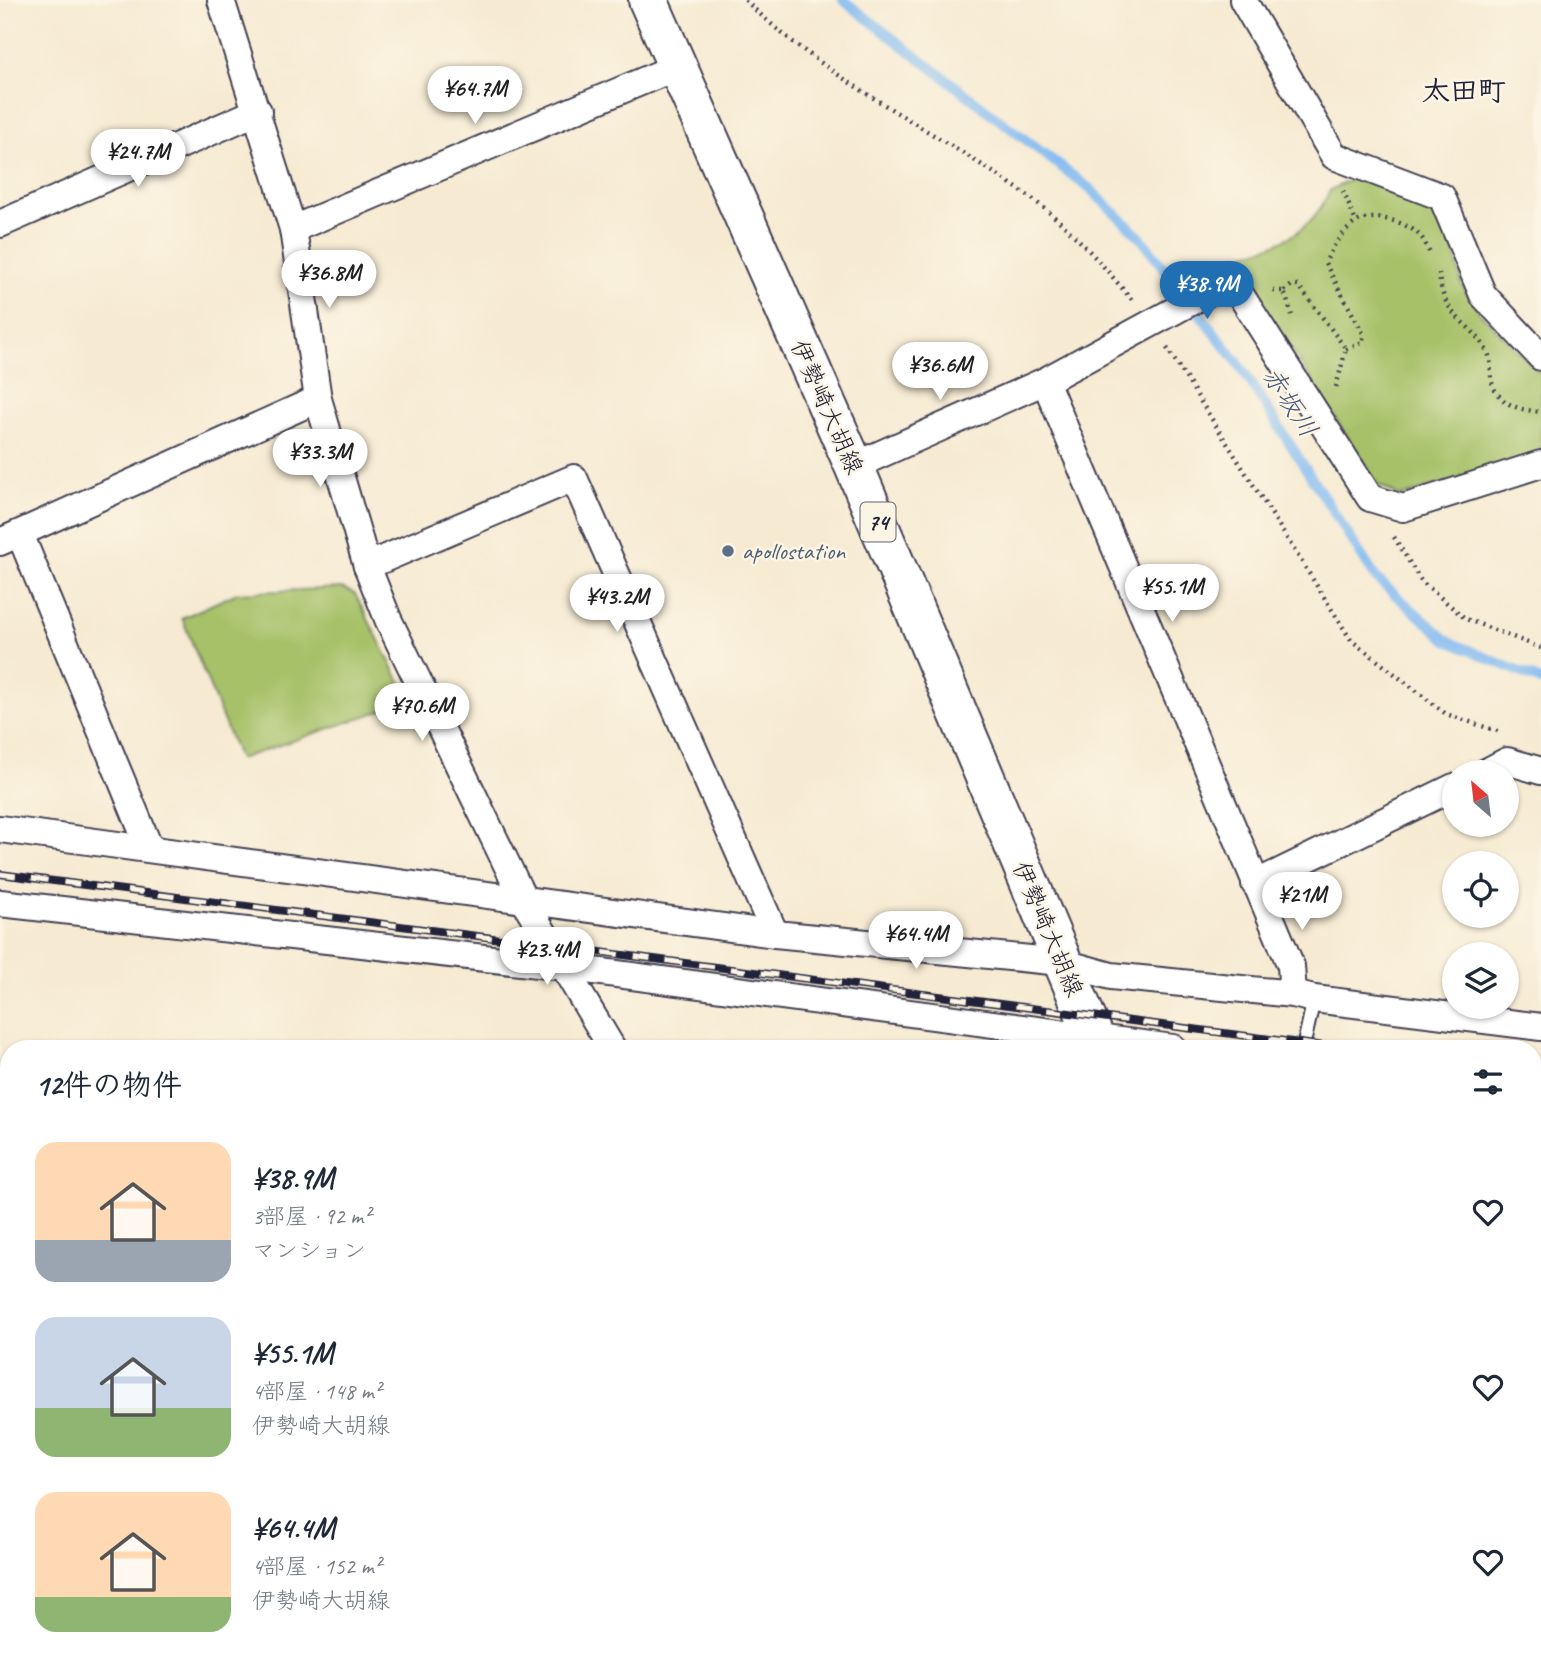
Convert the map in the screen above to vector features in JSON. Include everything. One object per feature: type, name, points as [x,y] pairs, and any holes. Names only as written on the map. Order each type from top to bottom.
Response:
[{"type":"main road","name":"伊勢崎大胡線","points":[[648,0],[854,466],[1095,1040]]},
{"type":"street","points":[[221,0],[293,229],[318,399],[367,566],[388,620],[524,900],[607,1040]]},
{"type":"street","points":[[1243,0],[1334,156],[1442,197],[1483,295],[1541,357]]},
{"type":"street","points":[[293,229],[676,67]]},
{"type":"street","points":[[0,224],[258,111]]},
{"type":"street","points":[[854,466],[1045,381],[1231,280],[1370,498],[1403,508],[1538,473]]},
{"type":"street","points":[[1045,381],[1304,996]]},
{"type":"street","points":[[149,847],[10,538],[318,399]]},
{"type":"street","points":[[367,566],[574,478],[775,934]]},
{"type":"street","points":[[1519,765],[1541,771]]},
{"type":"street","points":[[1255,884],[1442,793]]},
{"type":"street","points":[[0,829],[149,847],[775,934],[1061,962],[1111,976],[1304,996],[1541,1027]]},
{"type":"street","points":[[0,903],[564,967],[1082,1040]]},
{"type":"lane","points":[[1303,1040],[1304,996]]},
{"type":"path","points":[[746,0],[800,49],[851,86],[1025,193],[1095,256],[1158,322],[1351,640],[1446,714],[1505,734]]},
{"type":"path","points":[[1341,185],[1356,222]]},
{"type":"path","points":[[1346,349],[1362,342],[1364,335],[1325,264],[1333,246],[1356,222],[1374,217],[1399,223],[1421,236],[1433,259]]},
{"type":"path","points":[[1438,270],[1441,293],[1455,316],[1488,352],[1489,374],[1496,393],[1514,408],[1541,412]]},
{"type":"path","points":[[1284,291],[1292,285],[1299,286],[1346,349]]},
{"type":"path","points":[[1336,387],[1346,349]]},
{"type":"path","points":[[1370,498],[1421,581],[1466,619],[1541,648]]},
{"type":"green space","points":[[1356,177],[1429,206],[1451,238],[1462,285],[1479,312],[1541,374],[1541,452],[1401,497],[1378,485],[1232,256],[1290,237],[1313,218],[1330,190]]},
{"type":"green space","points":[[342,588],[355,594],[410,701],[239,759],[182,618],[237,593]]},
{"type":"waterway","name":"赤坂川","points":[[843,0],[1090,189],[1140,237],[1238,363],[1376,578],[1448,641],[1541,681]]},
{"type":"railway","points":[[0,874],[1277,1040]]},
{"type":"place","name":"apollostation","points":[[728,551]]},
{"type":"district","name":"太田町","points":[[1464,90]]}]
